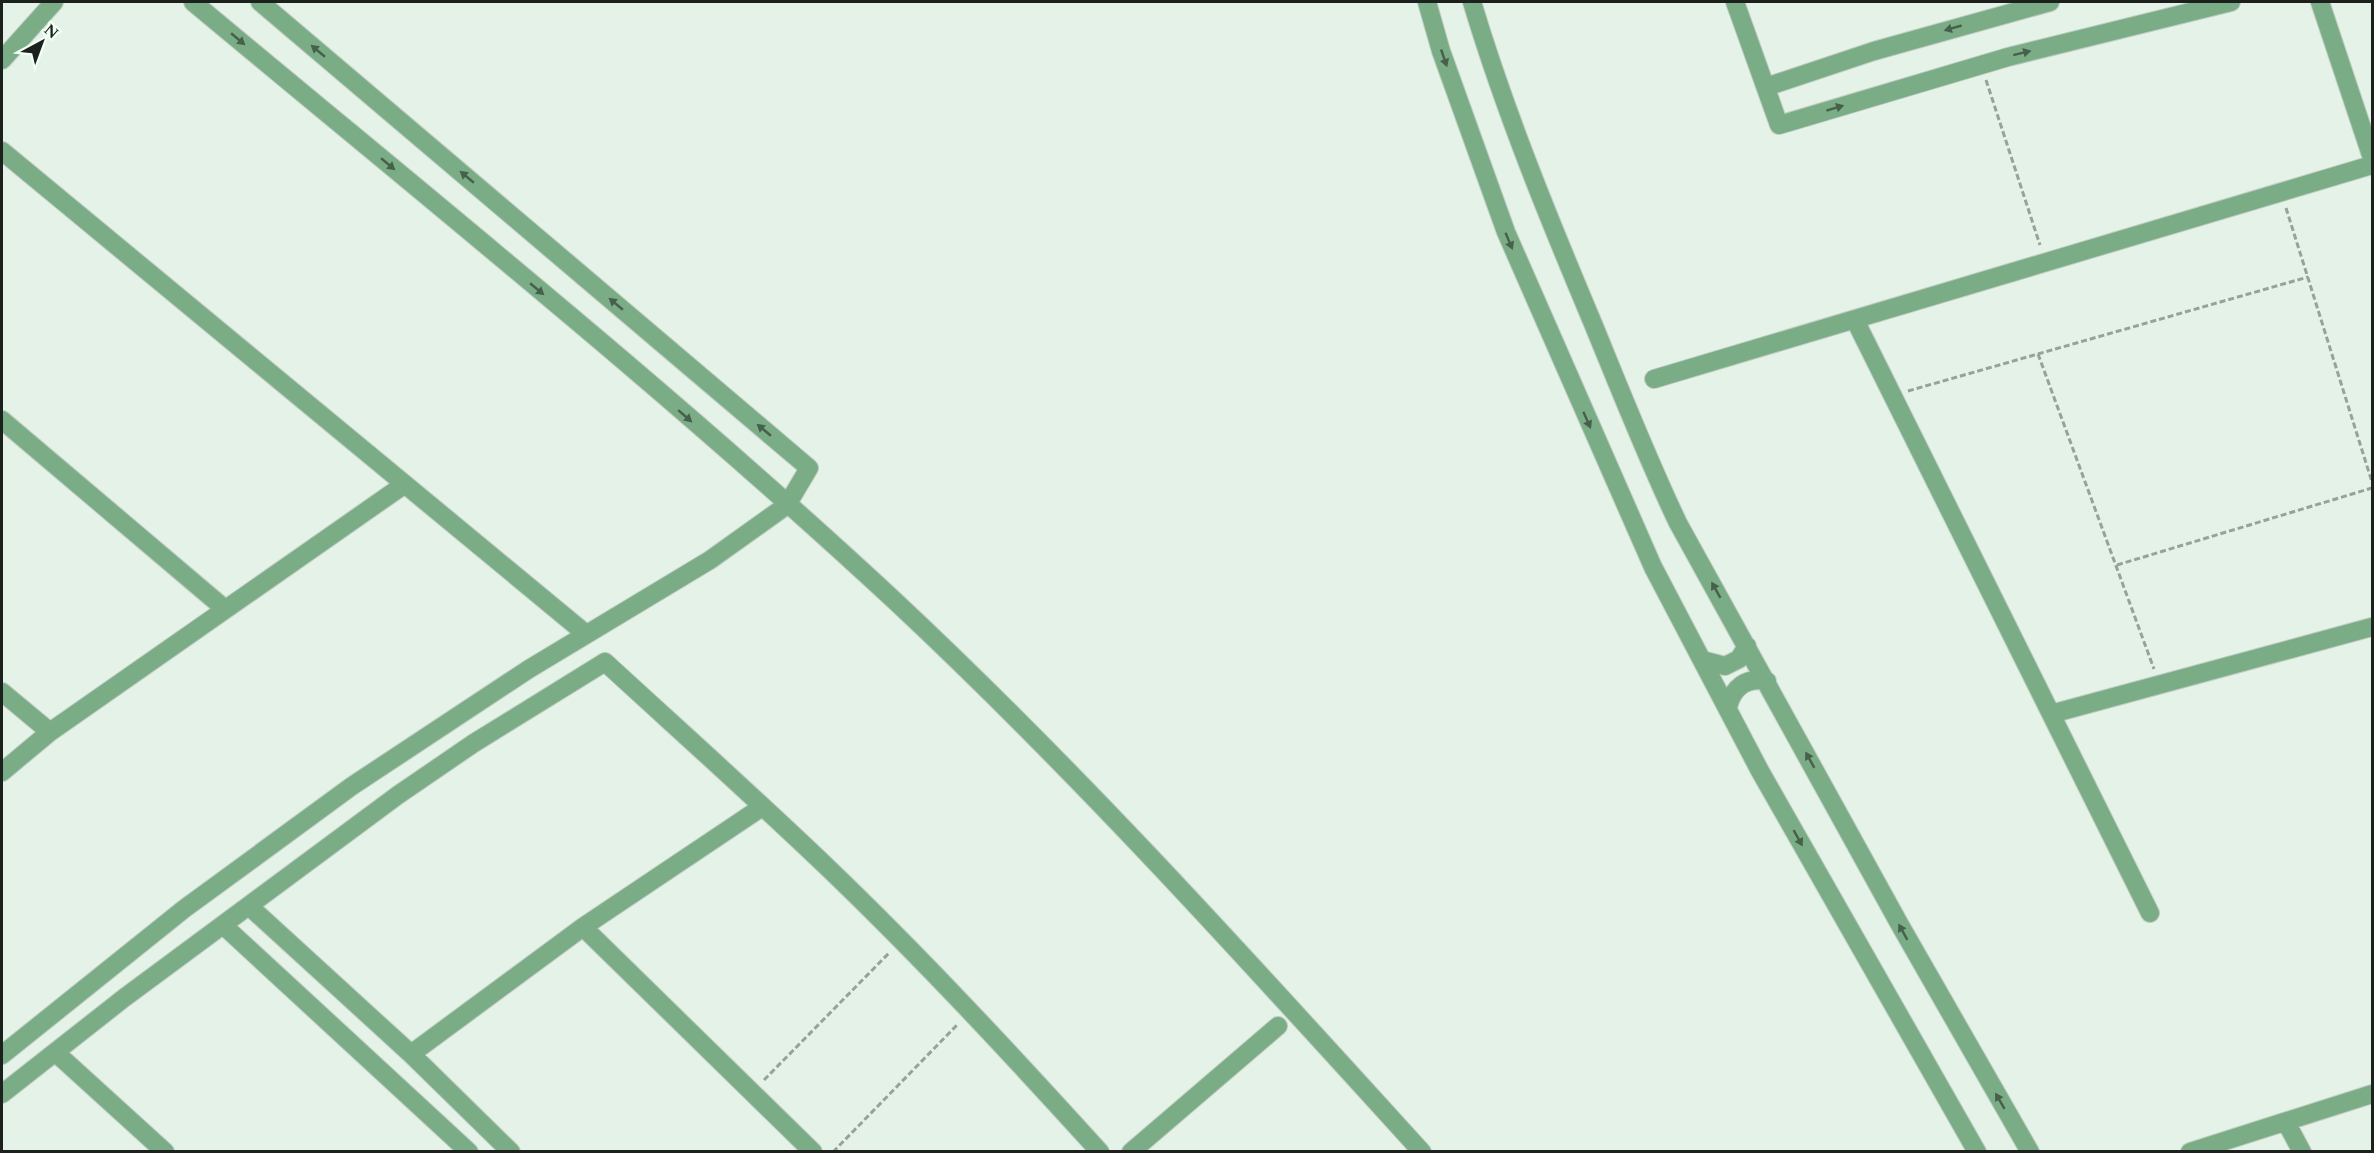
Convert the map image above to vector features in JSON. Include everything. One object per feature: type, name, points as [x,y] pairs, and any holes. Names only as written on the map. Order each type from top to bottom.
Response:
[{"type":"street","points":[[2,60],[54,2]]},
{"type":"street","points":[[193,2],[616,355],[892,599],[1004,706],[1126,829],[1422,1152]]},
{"type":"street","points":[[2,1055],[122,958],[265,848],[440,727],[586,634],[710,560],[787,505],[809,468],[260,2]]},
{"type":"street","points":[[1427,2],[1445,61],[1506,232],[1653,567],[1766,781],[1977,1152]]},
{"type":"street","points":[[1472,2],[1556,238],[1650,464],[1678,523],[1900,925],[2030,1152]]},
{"type":"street","points":[[1735,2],[1779,125],[1981,64],[2231,2]]},
{"type":"street","points":[[1766,87],[1885,48],[2050,2]]},
{"type":"street","points":[[2320,2],[2373,158]]},
{"type":"street","points":[[2,151],[586,634]]},
{"type":"street","points":[[1654,379],[2373,165]]},
{"type":"street","points":[[1855,320],[2150,913]]},
{"type":"street","points":[[2,420],[225,609]]},
{"type":"street","points":[[2,772],[50,732],[405,484]]},
{"type":"street","points":[[2051,714],[2373,627]]},
{"type":"street","points":[[1702,660],[1725,666],[1739,659],[1747,646]]},
{"type":"street","points":[[2,1095],[398,795],[474,743],[605,662],[902,940],[971,1011],[1100,1152]]},
{"type":"street","points":[[1728,707],[1734,690],[1741,684],[1749,680],[1767,681]]},
{"type":"street","points":[[2,692],[50,732]]},
{"type":"street","points":[[411,1054],[583,927],[762,807]]},
{"type":"street","points":[[250,907],[411,1054],[511,1152]]},
{"type":"street","points":[[224,926],[470,1152]]},
{"type":"street","points":[[583,927],[813,1152]]},
{"type":"street","points":[[309,1004],[334,984]]},
{"type":"street","points":[[1131,1152],[1278,1026]]},
{"type":"street","points":[[56,1052],[165,1152]]},
{"type":"street","points":[[2190,1152],[2373,1094]]},
{"type":"street","points":[[2286,1122],[2302,1152]]},
{"type":"path","points":[[1981,64],[2045,263]]},
{"type":"path","points":[[2281,192],[2373,482]]},
{"type":"path","points":[[1893,395],[2308,277]]},
{"type":"path","points":[[2038,354],[2160,684]]},
{"type":"path","points":[[2116,565],[2373,488]]},
{"type":"path","points":[[753,1091],[902,940]]},
{"type":"path","points":[[833,1152],[971,1011]]}]
